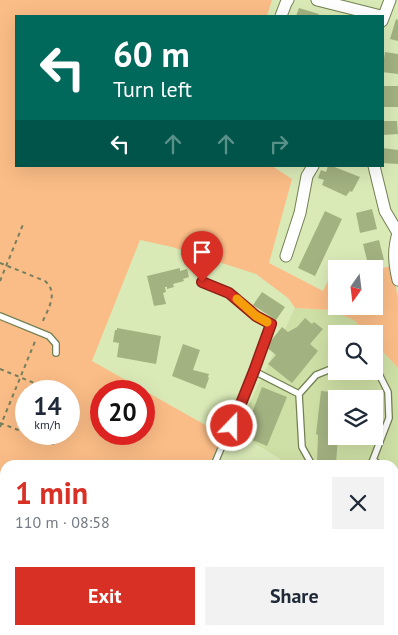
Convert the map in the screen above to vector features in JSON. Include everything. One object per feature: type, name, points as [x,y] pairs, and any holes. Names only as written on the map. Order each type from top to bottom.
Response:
[{"type":"street","points":[[281,15],[288,0]]},
{"type":"street","points":[[317,0],[371,15]]},
{"type":"street","points":[[383,15],[390,0]]},
{"type":"street","points":[[286,256],[300,213],[307,176],[312,167]]},
{"type":"street","points":[[374,167],[385,211],[398,233],[394,245],[394,262],[398,280]]},
{"type":"lane","points":[[202,282],[229,293],[256,316],[271,324],[254,371],[216,460]]},
{"type":"lane","points":[[0,316],[54,340],[57,349],[56,353]]},
{"type":"lane","points":[[254,371],[299,394]]},
{"type":"lane","points":[[309,460],[302,447],[298,409],[299,394],[316,375],[328,371]]},
{"type":"lane","points":[[373,460],[389,418],[388,392],[382,380]]},
{"type":"path","points":[[0,281],[24,222]]},
{"type":"path","points":[[0,263],[45,282],[50,286],[52,296],[0,427]]},
{"type":"path","points":[[0,369],[27,380]]},
{"type":"path","points":[[1,423],[15,428]]},
{"type":"shaded area","points":[[0,0],[272,0],[267,15],[15,15],[15,167],[274,167],[292,179],[269,263],[323,291],[328,281],[328,310],[295,308],[288,298],[256,274],[172,247],[140,240],[92,361],[126,380],[90,380],[90,445],[155,445],[155,397],[223,435],[211,460],[0,460]]},
{"type":"shaded area","points":[[392,266],[398,299],[398,368],[383,352],[383,325],[359,325],[354,320],[342,315],[383,315],[383,268]]},
{"type":"shaded area","points":[[295,308],[328,310],[328,315],[342,315],[354,320],[359,325],[328,325],[328,380],[383,380],[383,352],[398,368],[398,460],[282,460],[236,432]]},
{"type":"building","points":[[299,8],[319,14],[318,15],[296,15]]},
{"type":"building","points":[[396,19],[398,20],[398,41],[390,39]]},
{"type":"building","points":[[385,52],[398,54],[398,74],[384,72]]},
{"type":"building","points":[[384,86],[398,86],[398,107],[384,107]]},
{"type":"building","points":[[384,121],[397,121],[398,134],[384,135]]},
{"type":"building","points":[[384,148],[398,150],[398,164],[384,163]]},
{"type":"building","points":[[328,167],[335,167],[360,177],[352,192],[350,191],[346,196],[322,185],[324,180],[318,178],[321,170],[326,172]]},
{"type":"building","points":[[372,209],[377,229],[360,233],[356,213]]},
{"type":"building","points":[[325,211],[342,219],[315,276],[298,268]]},
{"type":"building","points":[[379,240],[384,260],[367,260],[363,244]]},
{"type":"building","points":[[180,268],[180,271],[187,269],[189,277],[183,279],[184,281],[173,284],[174,287],[167,289],[165,287],[166,292],[163,293],[166,304],[154,306],[147,276]]},
{"type":"building","points":[[262,292],[285,307],[276,320],[253,305]]},
{"type":"building","points":[[305,318],[323,329],[310,344],[318,351],[292,383],[268,364],[276,355],[266,347],[282,327],[288,332],[297,327]]},
{"type":"building","points":[[117,328],[161,336],[156,364],[117,357],[119,343],[113,342]]},
{"type":"building","points":[[183,344],[200,350],[193,370],[209,374],[205,389],[172,376]]},
{"type":"building","points":[[262,387],[287,397],[267,446],[243,436]]},
{"type":"building","points":[[321,391],[328,392],[328,445],[337,445],[336,460],[317,460],[318,435],[316,434]]},
{"type":"slow traffic","points":[[237,299],[256,316],[267,322]]},
{"type":"route","points":[[202,282],[229,293],[256,316],[271,324],[232,426]]}]
